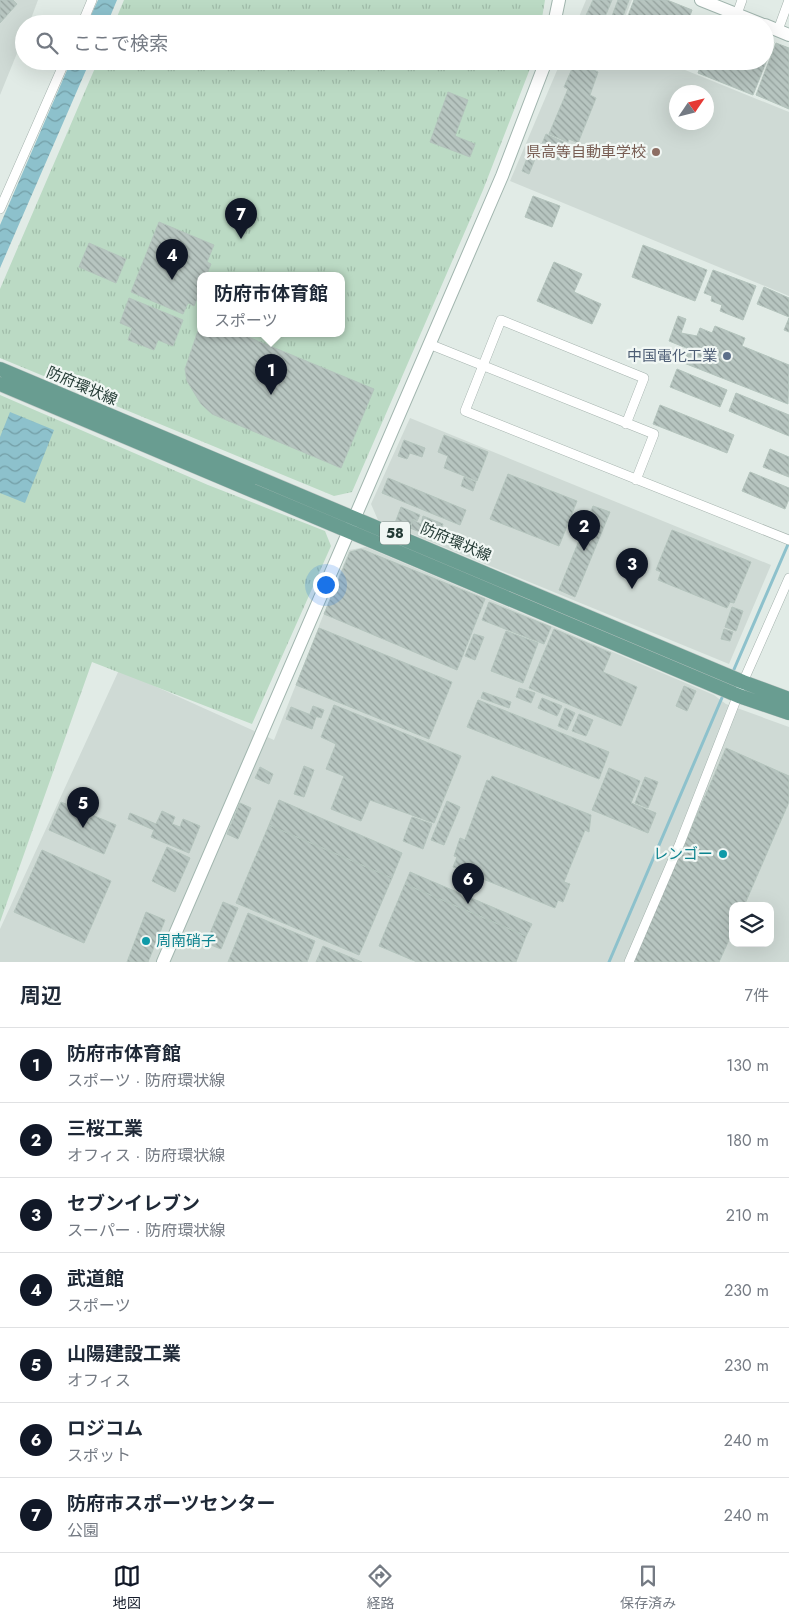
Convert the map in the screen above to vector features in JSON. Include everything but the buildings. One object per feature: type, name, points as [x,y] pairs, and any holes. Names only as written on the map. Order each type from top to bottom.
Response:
[{"type":"main road","name":"防府環状線","points":[[0,369],[355,516],[744,682],[789,698]]},
{"type":"main road","name":"防府環状線","points":[[0,384],[739,696],[789,713]]},
{"type":"street","points":[[86,15],[92,0]]},
{"type":"street","points":[[556,15],[559,0]]},
{"type":"street","points":[[701,0],[737,14],[742,0]]},
{"type":"street","points":[[783,33],[788,0]]},
{"type":"street","points":[[0,209],[61,70]]},
{"type":"street","points":[[163,962],[512,152],[543,70]]},
{"type":"street","points":[[626,424],[644,378],[501,320],[465,411],[789,540]]},
{"type":"street","points":[[429,344],[654,434],[636,480]]},
{"type":"street","points":[[629,962],[680,843],[744,682],[789,578]]},
{"type":"shaded area","points":[[0,0],[38,0],[32,15],[15,15],[15,58],[0,95]]},
{"type":"shaded area","points":[[586,0],[632,0],[626,15],[580,15]]},
{"type":"shaded area","name":"県高等自動車学校","points":[[557,70],[685,70],[789,112],[789,296],[510,181]]},
{"type":"shaded area","points":[[410,418],[771,565],[729,664],[378,520],[371,504]]},
{"type":"shaded area","points":[[366,547],[714,695],[726,704],[789,727],[789,962],[0,962],[0,929],[119,670],[274,740],[349,550]]},
{"type":"green space","points":[[124,0],[545,0],[542,15],[118,15]]},
{"type":"green space","points":[[94,70],[530,70],[483,190],[352,492],[334,496],[0,358],[0,289]]},
{"type":"green space","points":[[0,395],[208,485],[325,531],[331,546],[252,724],[92,662],[0,922]]},
{"type":"water","points":[[98,0],[117,0],[111,15],[91,15]]},
{"type":"water","points":[[67,70],[86,70],[0,268],[0,225]]},
{"type":"water","points":[[10,412],[54,430],[25,503],[0,493],[0,437]]},
{"type":"waterway","points":[[732,674],[789,542]]},
{"type":"waterway","points":[[609,962],[724,693]]},
{"type":"place","name":"県高等自動車学校","points":[[656,152]]},
{"type":"place","name":"防府市スポーツセンター","points":[[241,239]]},
{"type":"place","name":"武道館","points":[[172,280]]},
{"type":"place","name":"中国電化工業","points":[[727,356]]},
{"type":"place","name":"防府市体育館","points":[[271,395]]},
{"type":"place","name":"三桜工業","points":[[584,551]]},
{"type":"place","name":"セブンイレブン","points":[[632,589]]},
{"type":"place","name":"山陽建設工業","points":[[83,828]]},
{"type":"place","name":"レンゴー","points":[[723,854]]},
{"type":"place","name":"ロジコム","points":[[468,904]]},
{"type":"place","name":"周南硝子","points":[[146,941]]}]
